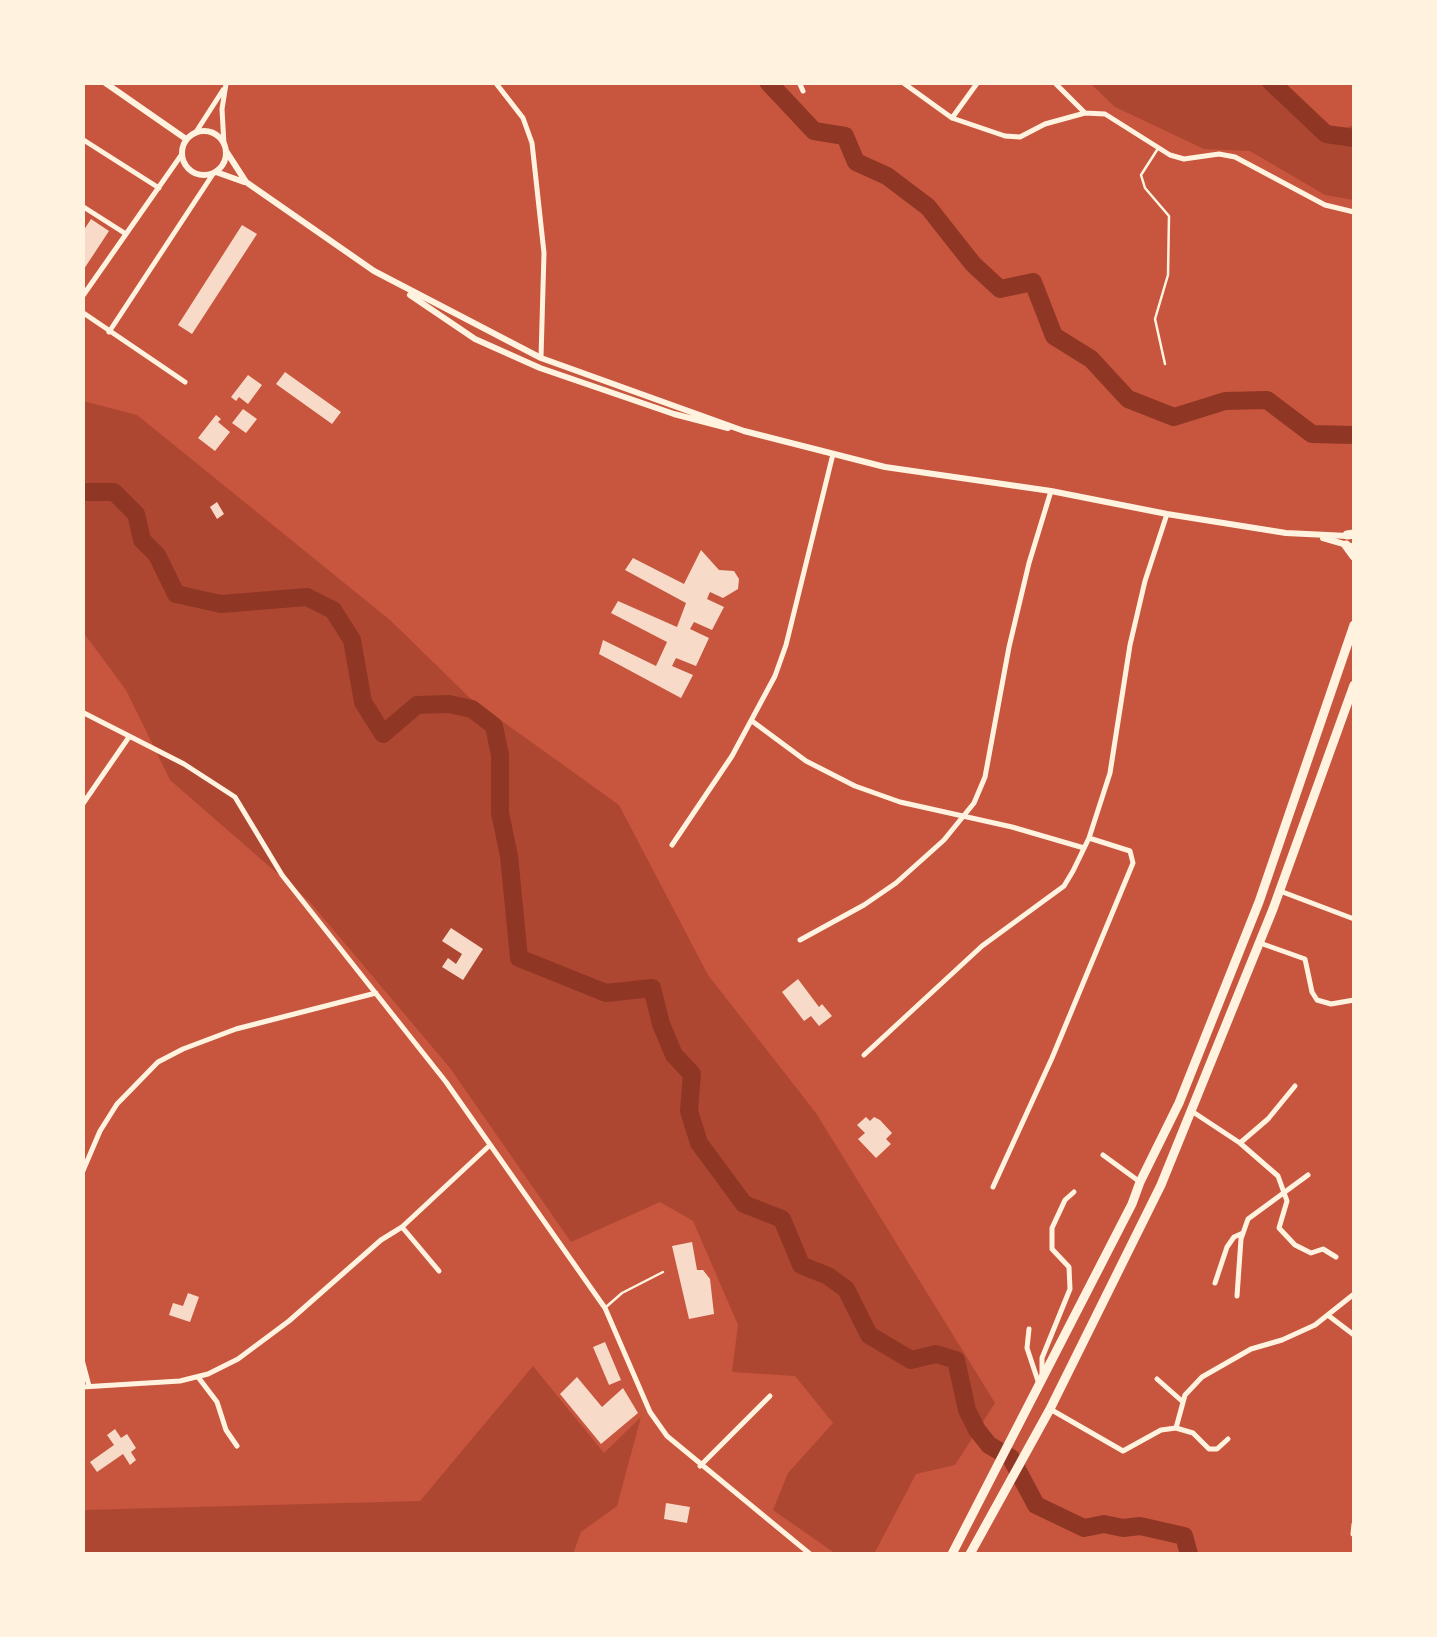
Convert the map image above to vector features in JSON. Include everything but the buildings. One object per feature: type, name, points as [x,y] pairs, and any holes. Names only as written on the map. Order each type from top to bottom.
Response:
[{"type":"highway","points":[[1351,540],[1354,556]]},
{"type":"highway","points":[[952,1554],[1042,1384],[1179,1104],[1259,902],[1354,625]]},
{"type":"highway","points":[[970,1554],[1050,1409],[1193,1112],[1280,891],[1354,685]]},
{"type":"street","points":[[104,82],[186,139]]},
{"type":"street","points":[[496,82],[524,118],[532,143],[544,253],[540,368]]},
{"type":"street","points":[[798,82],[803,90]]},
{"type":"street","points":[[952,118],[978,82]]},
{"type":"street","points":[[1054,82],[1084,112]]},
{"type":"street","points":[[82,297],[227,83]]},
{"type":"street","points":[[110,332],[224,163],[222,108],[227,83]]},
{"type":"street","points":[[907,84],[952,118],[974,128],[1020,137],[1045,124],[1084,112],[1105,114],[1184,160],[1219,154],[1235,157],[1312,199],[1354,212]]},
{"type":"street","points":[[196,132],[209,132],[225,148],[246,182],[295,219],[475,340],[540,368],[674,414],[885,466],[1051,491],[1166,514],[1351,540]]},
{"type":"street","points":[[82,139],[159,188]]},
{"type":"street","points":[[182,154],[192,172],[214,173],[246,182]]},
{"type":"street","points":[[82,206],[126,234]]},
{"type":"street","points":[[384,276],[541,358],[744,430]]},
{"type":"street","points":[[82,312],[184,382]]},
{"type":"street","points":[[672,845],[752,721],[786,645],[833,454]]},
{"type":"street","points":[[800,940],[882,894],[944,840],[964,816],[985,776],[1009,648],[1051,491]]},
{"type":"street","points":[[864,1054],[982,946],[1064,886],[1089,838],[1110,774],[1130,645],[1166,514]]},
{"type":"street","points":[[82,712],[184,764],[235,798],[282,875],[446,1082],[605,1308],[650,1412],[667,1436],[810,1554]]},
{"type":"street","points":[[752,721],[806,760],[855,786],[900,802],[1084,848]]},
{"type":"street","points":[[82,805],[129,737]]},
{"type":"street","points":[[993,1187],[1133,863],[1130,851],[1089,838]]},
{"type":"street","points":[[1280,891],[1354,919]]},
{"type":"street","points":[[1260,943],[1305,959],[1313,996],[1318,1000],[1331,1004],[1354,1000]]},
{"type":"street","points":[[82,1173],[100,1130],[117,1104],[158,1062],[236,1029],[376,993]]},
{"type":"street","points":[[1240,1143],[1268,1119],[1295,1086]]},
{"type":"street","points":[[1193,1112],[1268,1165],[1287,1201],[1279,1224],[1282,1232],[1306,1252],[1324,1249],[1336,1257]]},
{"type":"street","points":[[82,1360],[86,1387],[144,1385],[198,1377],[224,1367],[256,1347],[402,1227],[490,1145]]},
{"type":"street","points":[[1102,1155],[1140,1182]]},
{"type":"street","points":[[1237,1296],[1242,1233],[1253,1214],[1308,1175]]},
{"type":"street","points":[[1042,1384],[1042,1358],[1070,1289],[1068,1267],[1052,1249],[1052,1228],[1065,1200],[1074,1192]]},
{"type":"street","points":[[402,1227],[439,1271]]},
{"type":"street","points":[[1215,1283],[1226,1247],[1242,1233]]},
{"type":"street","points":[[1176,1428],[1191,1386],[1251,1348],[1298,1334],[1330,1316],[1354,1294]]},
{"type":"street","points":[[1330,1316],[1354,1335]]},
{"type":"street","points":[[1029,1329],[1027,1348],[1032,1371],[1042,1384]]},
{"type":"street","points":[[198,1377],[217,1402],[226,1430],[237,1446]]},
{"type":"street","points":[[1157,1379],[1183,1402]]},
{"type":"street","points":[[700,1466],[770,1396]]},
{"type":"street","points":[[1050,1409],[1123,1451],[1161,1430],[1176,1428],[1193,1433],[1208,1449],[1217,1448],[1228,1439]]},
{"type":"street","points":[[1353,1534],[1354,1524]]},
{"type":"lane","points":[[1158,148],[1141,175],[1145,188],[1169,216],[1168,275],[1156,319],[1165,364]]},
{"type":"lane","points":[[605,1308],[663,1272]]},
{"type":"shaded area","points":[[1090,83],[1271,83],[1326,134],[1354,125],[1354,200],[1325,195],[1250,151],[1204,149],[1115,107]]},
{"type":"shaded area","points":[[83,401],[137,415],[390,620],[470,698],[619,805],[708,975],[816,1113],[995,1403],[955,1465],[916,1474],[874,1554],[836,1554],[773,1510],[788,1473],[833,1423],[795,1376],[732,1372],[738,1325],[693,1221],[660,1202],[571,1242],[450,1068],[309,901],[170,780],[126,690],[83,632]]},
{"type":"shaded area","points":[[533,1366],[604,1453],[641,1417],[617,1506],[581,1532],[573,1554],[83,1554],[83,1510],[420,1501]]},
{"type":"waterway","points":[[768,82],[814,131],[845,136],[856,162],[887,176],[928,207],[973,264],[1000,289],[1033,282],[1054,336],[1091,359],[1128,399],[1174,417],[1225,401],[1267,400],[1312,434],[1354,435]]},
{"type":"waterway","points":[[1271,82],[1326,134],[1354,138]]},
{"type":"waterway","points":[[82,492],[114,492],[136,514],[142,540],[157,555],[176,594],[221,604],[307,597],[333,610],[352,640],[363,702],[383,734],[417,705],[449,704],[472,709],[494,726],[500,755],[500,813],[509,856],[519,958],[606,993],[652,988],[674,1055],[692,1074],[689,1111],[699,1143],[744,1204],[782,1219],[801,1265],[846,1289],[869,1335],[911,1360],[936,1354],[956,1360],[967,1410],[977,1430],[989,1445],[1011,1458],[1036,1505],[1084,1528],[1104,1524],[1140,1526],[1184,1536],[1189,1554]]}]
